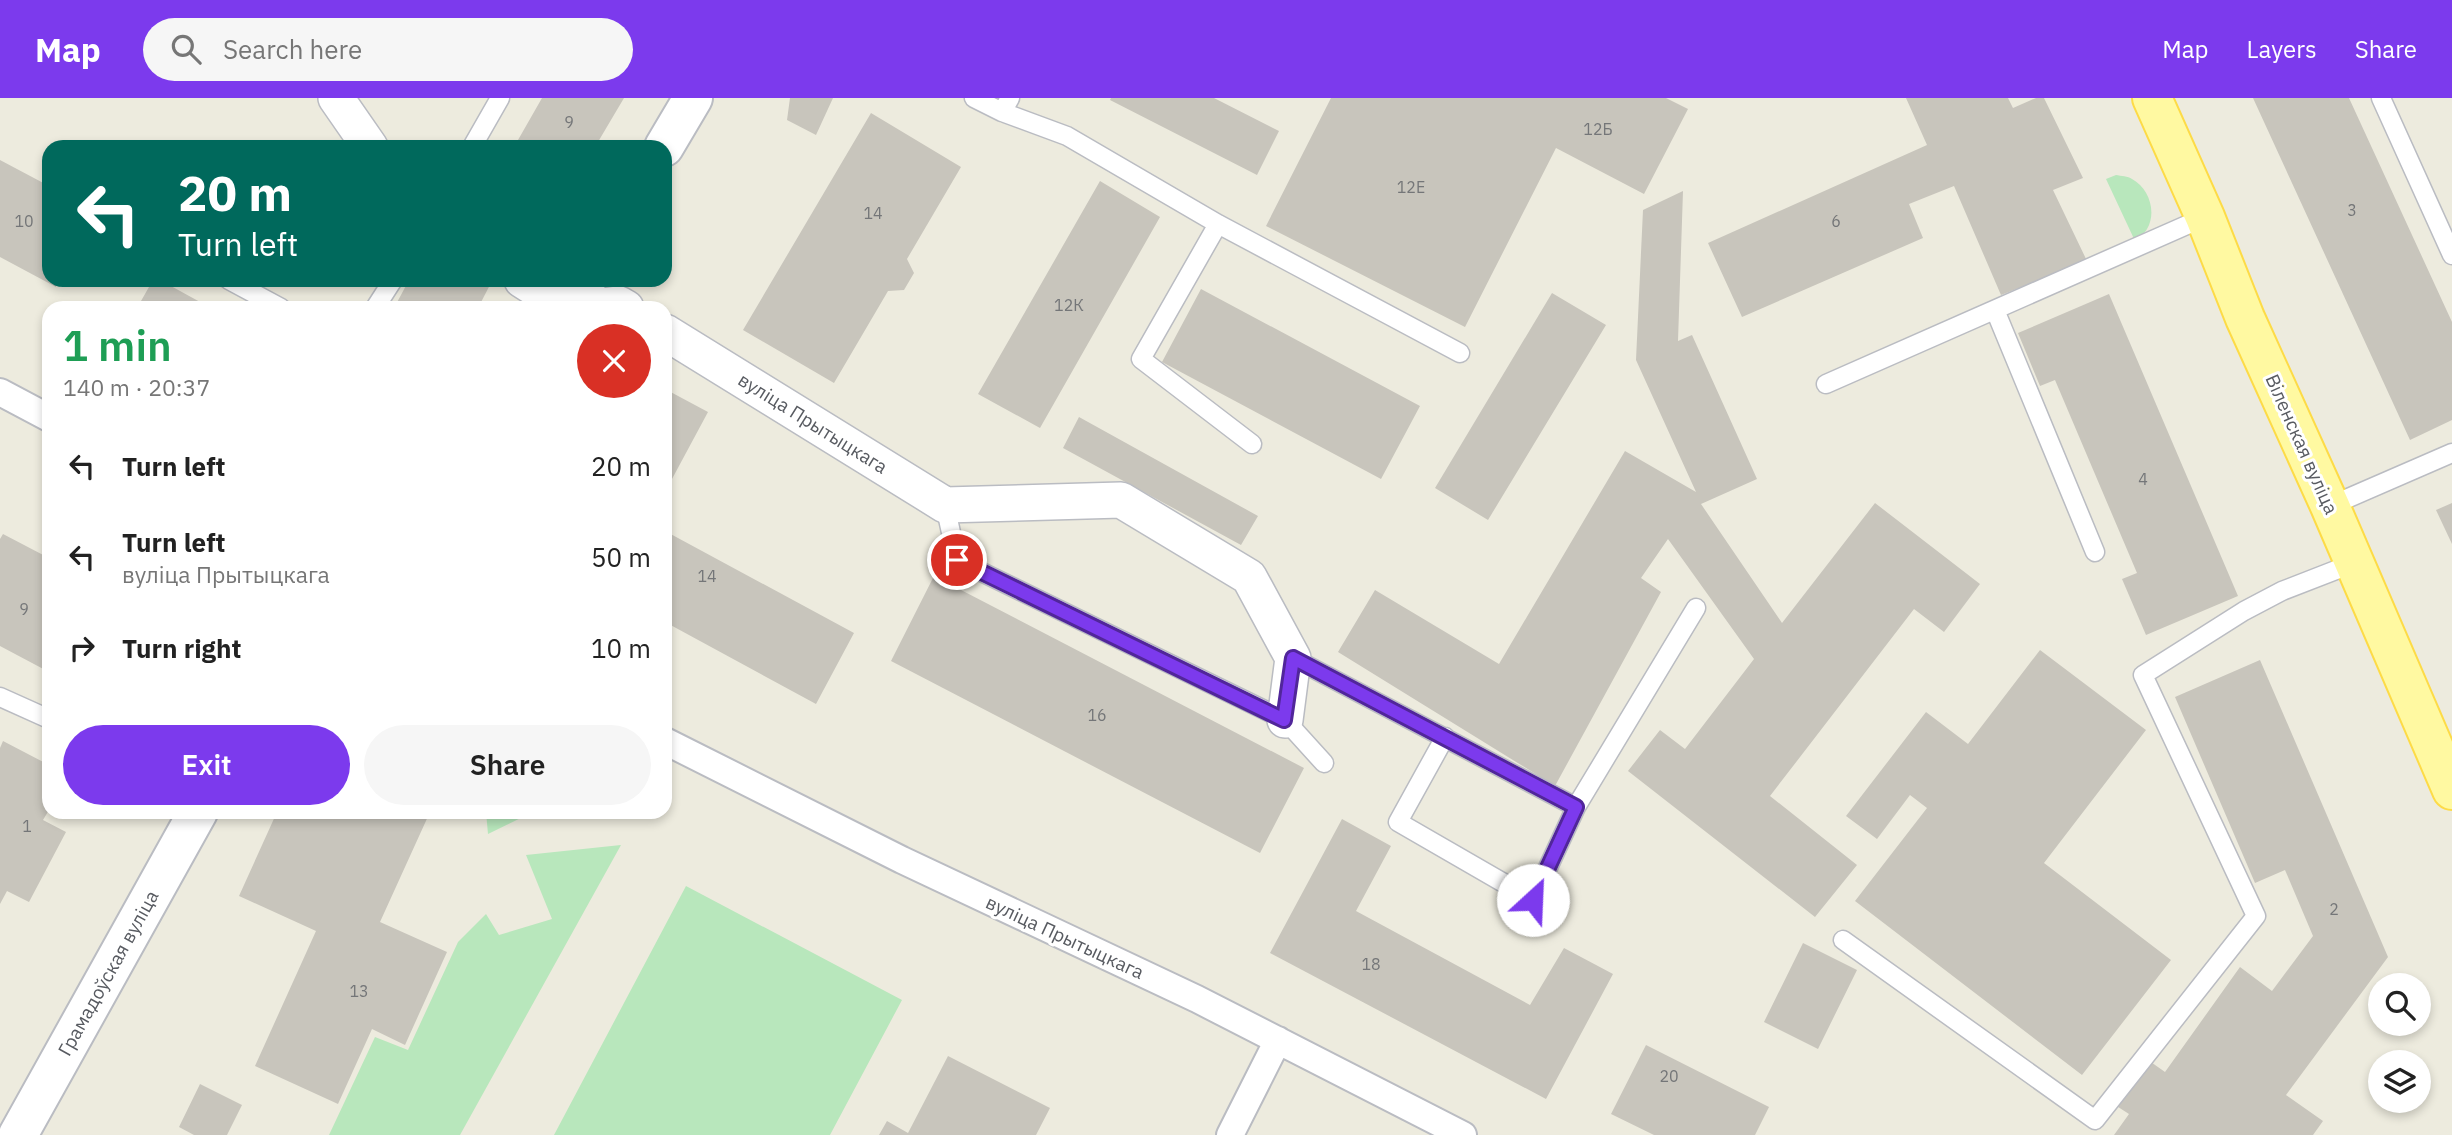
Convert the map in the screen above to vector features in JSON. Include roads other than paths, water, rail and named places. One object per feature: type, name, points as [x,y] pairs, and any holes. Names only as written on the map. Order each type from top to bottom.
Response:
[{"type":"main road","name":"Віленская вуліца","points":[[2152,98],[2205,217],[2245,318],[2330,506],[2452,790]]},
{"type":"street","points":[[336,98],[365,140]]},
{"type":"street","points":[[668,140],[693,98]]},
{"type":"street","points":[[534,287],[556,301]]},
{"type":"street","name":"вуліца Прытыцкага","points":[[672,336],[945,505]]},
{"type":"street","points":[[0,392],[42,414]]},
{"type":"street","points":[[945,505],[1121,499],[1250,577],[1293,658],[1284,720]]},
{"type":"street","name":"вуліца Прытыцкага","points":[[672,745],[890,854],[1197,999],[1463,1135]]},
{"type":"street","name":"Грамадоўская вуліца","points":[[18,1135],[194,819]]},
{"type":"street","points":[[1230,1135],[1278,1040]]},
{"type":"lane","points":[[476,140],[500,98]]},
{"type":"lane","points":[[974,98],[1006,105],[1067,135],[1218,224],[1460,353]]},
{"type":"lane","points":[[2381,98],[2452,255]]},
{"type":"lane","points":[[1826,384],[2205,217]]},
{"type":"lane","points":[[1218,224],[1141,359],[1252,444]]},
{"type":"lane","points":[[242,287],[268,301]]},
{"type":"lane","points":[[1995,310],[2095,552]]},
{"type":"lane","points":[[2330,506],[2452,453]]},
{"type":"lane","points":[[945,505],[957,560],[1284,720],[1324,763]]},
{"type":"lane","points":[[1843,940],[2095,1120],[2256,915],[2143,676],[2244,611],[2282,591],[2354,563]]},
{"type":"lane","points":[[1445,737],[1398,822],[1533,900],[1576,807],[1696,608]]},
{"type":"lane","points":[[1293,658],[1576,807]]},
{"type":"lane","points":[[0,697],[42,716]]}]
